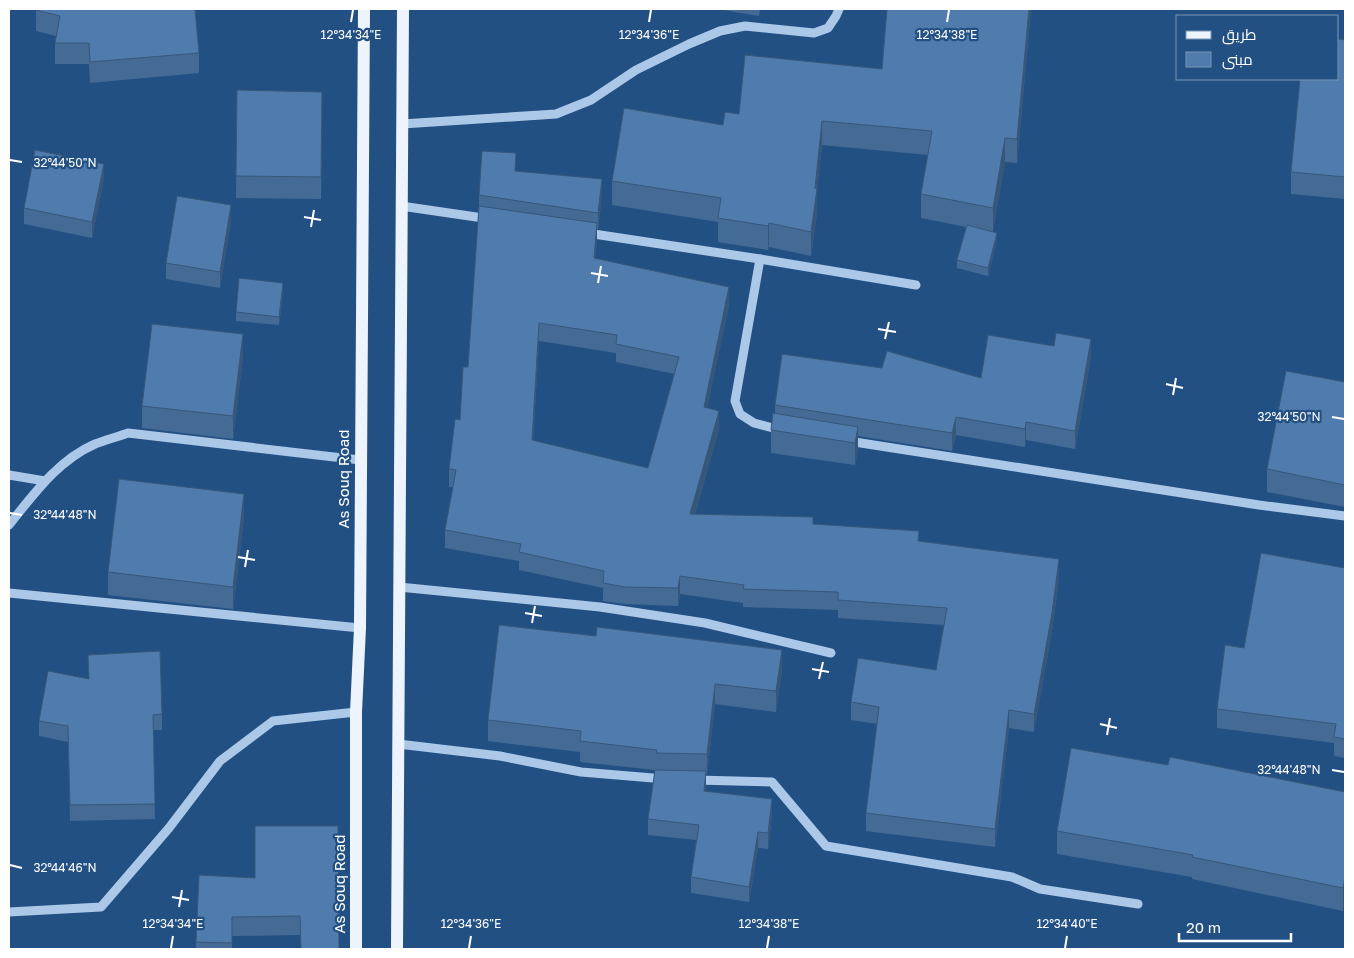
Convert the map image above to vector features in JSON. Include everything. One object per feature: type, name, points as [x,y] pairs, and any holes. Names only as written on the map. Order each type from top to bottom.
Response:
[{"type":"main road","name":"As Souq Road","points":[[356,949],[356,712],[360,628],[364,9]]},
{"type":"main road","points":[[397,949],[403,9]]},
{"type":"street","points":[[402,124],[556,114],[591,100],[636,70],[720,31],[745,26],[814,33],[828,28],[839,9]]},
{"type":"street","points":[[401,206],[500,220]]},
{"type":"street","points":[[579,232],[916,285]]},
{"type":"street","points":[[760,259],[735,401],[740,414],[754,423],[791,432]]},
{"type":"street","points":[[9,525],[45,481],[71,458],[94,444],[128,433],[360,460]]},
{"type":"street","points":[[840,439],[1259,505],[1345,516]]},
{"type":"street","points":[[9,475],[45,481]]},
{"type":"street","points":[[399,587],[600,607],[696,621],[831,653]]},
{"type":"street","points":[[9,593],[360,628]]},
{"type":"street","points":[[9,912],[101,907],[169,828],[220,761],[273,721],[356,712]]},
{"type":"street","points":[[398,744],[500,756],[581,772],[675,780]]},
{"type":"street","points":[[685,780],[772,782],[826,846],[1012,877],[1040,889],[1138,904]]},
{"type":"building","points":[[36,9],[195,9],[199,53],[90,62],[89,43],[55,43],[60,16]]},
{"type":"building","points":[[887,9],[1029,9],[1017,139],[1005,138],[993,208],[921,194],[932,131],[822,121],[815,188],[817,189],[811,232],[769,223],[768,226],[718,218],[721,198],[612,181],[624,108],[723,125],[725,112],[739,114],[745,55],[882,69]]},
{"type":"building","points":[[1339,39],[1345,40],[1345,177],[1291,172],[1300,80],[1339,80]]},
{"type":"building","points":[[237,90],[322,92],[321,177],[236,176]]},
{"type":"building","points":[[35,150],[104,164],[92,222],[24,208]]},
{"type":"building","points":[[482,151],[516,153],[515,171],[602,179],[598,213],[479,195]]},
{"type":"building","points":[[177,196],[231,205],[220,272],[166,263]]},
{"type":"building","points":[[479,206],[597,223],[594,258],[729,287],[704,407],[719,411],[690,514],[813,517],[813,524],[919,531],[918,541],[1059,559],[1052,613],[1034,714],[1009,710],[995,829],[866,813],[879,707],[851,702],[858,658],[936,670],[947,608],[838,600],[838,592],[743,589],[744,585],[680,576],[678,588],[625,587],[603,583],[604,571],[519,552],[521,544],[445,530],[456,470],[449,469],[455,419],[460,420],[463,367],[468,367]],"holes":[[[539,323],[617,335],[616,344],[679,357],[648,468],[532,440]]]},
{"type":"building","points":[[967,225],[997,233],[988,268],[957,260]]},
{"type":"building","points":[[239,278],[283,283],[279,317],[236,312]]},
{"type":"building","points":[[152,324],[243,334],[233,416],[142,406]]},
{"type":"building","points":[[1056,333],[1091,339],[1075,431],[1026,422],[1025,429],[956,417],[952,433],[775,405],[782,354],[882,368],[887,351],[981,378],[988,335],[1054,346]]},
{"type":"building","points":[[1286,371],[1345,382],[1345,485],[1267,469]]},
{"type":"building","points":[[773,413],[858,427],[855,443],[771,430]]},
{"type":"building","points":[[119,479],[244,494],[233,587],[108,572]]},
{"type":"building","points":[[1261,553],[1345,568],[1345,739],[1334,737],[1336,724],[1217,709],[1225,645],[1244,648]]},
{"type":"building","points":[[499,625],[596,636],[597,627],[782,650],[776,691],[715,684],[707,754],[656,753],[657,750],[580,741],[581,731],[488,720]]},
{"type":"building","points":[[160,651],[162,714],[153,715],[155,804],[70,805],[68,726],[39,721],[48,671],[89,679],[88,655]]},
{"type":"building","points":[[1071,748],[1168,765],[1170,757],[1345,792],[1345,877],[1343,888],[1192,857],[1193,855],[1057,831]]},
{"type":"building","points":[[655,770],[706,771],[704,791],[772,799],[768,833],[758,832],[749,887],[691,877],[699,825],[648,819]]},
{"type":"building","points":[[255,826],[338,826],[339,949],[301,949],[300,916],[232,917],[232,943],[196,942],[199,875],[255,878]]},
{"type":"building","points":[[1114,948],[1114,949],[1043,949]]}]
